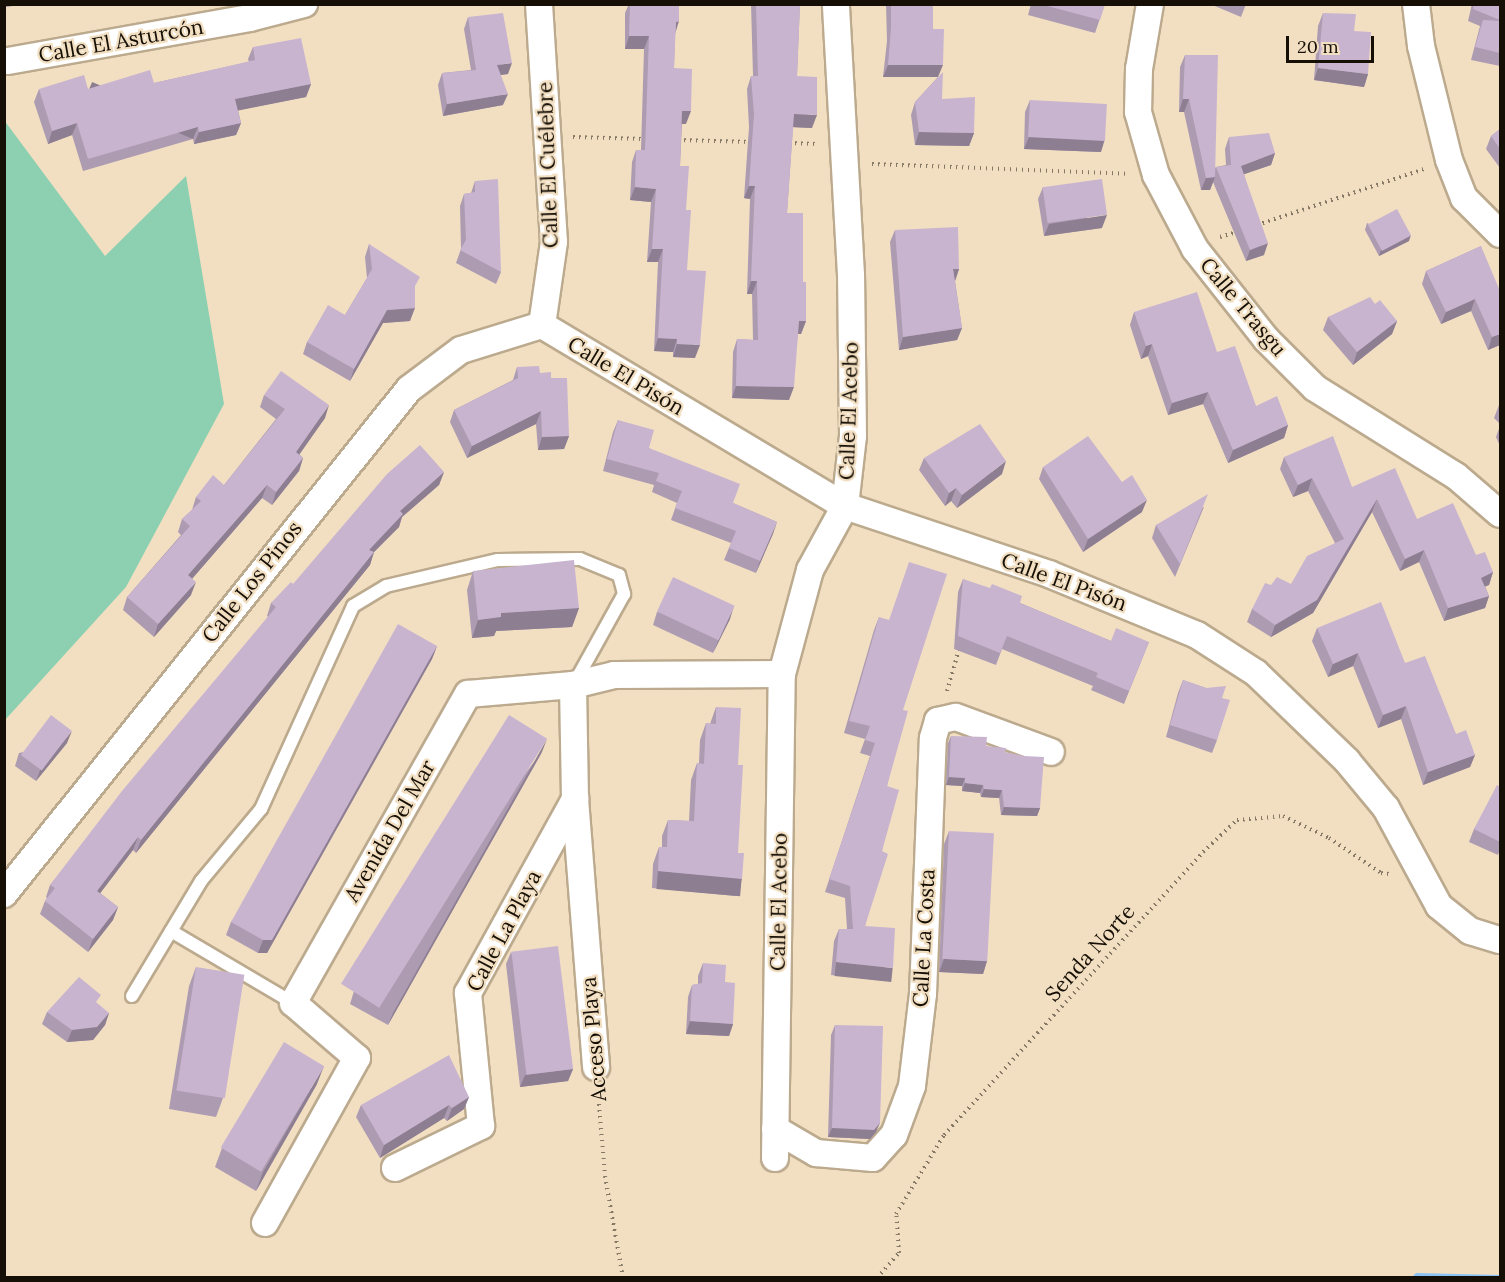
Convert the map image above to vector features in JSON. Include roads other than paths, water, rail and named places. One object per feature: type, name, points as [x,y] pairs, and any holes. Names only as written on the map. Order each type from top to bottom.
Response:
[{"type":"street","name":"Calle El Asturcón","points":[[8,61],[250,18],[304,4]]},
{"type":"street","name":"Calle El Cuélebre","points":[[539,4],[550,136],[554,242],[542,325]]},
{"type":"street","name":"Calle El Acebo","points":[[775,1158],[782,674],[810,570],[845,506],[853,436],[844,155],[836,4]]},
{"type":"street","name":"Calle Trasgu","points":[[1150,4],[1139,69],[1138,112],[1156,175],[1195,249],[1266,339],[1315,388],[1456,476],[1500,514]]},
{"type":"street","points":[[1416,4],[1421,46],[1449,160],[1464,198],[1500,234]]},
{"type":"street","name":"Calle El Pisón","points":[[542,325],[845,506],[1049,574],[1197,635],[1256,673],[1347,761],[1386,808],[1420,875],[1439,906],[1470,931],[1500,940]]},
{"type":"street","name":"Calle Los Pinos","points":[[4,894],[409,389],[461,350],[542,325]]},
{"type":"street","name":"Avenida Del Mar","points":[[292,1003],[468,694],[573,685],[614,675],[782,674]]},
{"type":"street","name":"Calle La Playa","points":[[395,1168],[481,1126],[468,993],[575,799],[573,685]]},
{"type":"street","name":"Calle La Costa","points":[[775,1129],[816,1153],[873,1158],[894,1135],[912,1086],[923,994],[933,738],[938,721],[956,717],[1051,752]]},
{"type":"street","name":"Acceso Playa","points":[[575,799],[596,1067]]},
{"type":"street","points":[[265,1223],[357,1058],[292,1003]]},
{"type":"lane","points":[[132,996],[201,881],[261,809],[353,606],[386,586],[498,560],[580,559],[619,575],[624,594],[573,685]]},
{"type":"lane","points":[[171,931],[292,1003]]},
{"type":"water","points":[[1416,1273],[1500,1275],[1500,1277],[1412,1277]]}]
